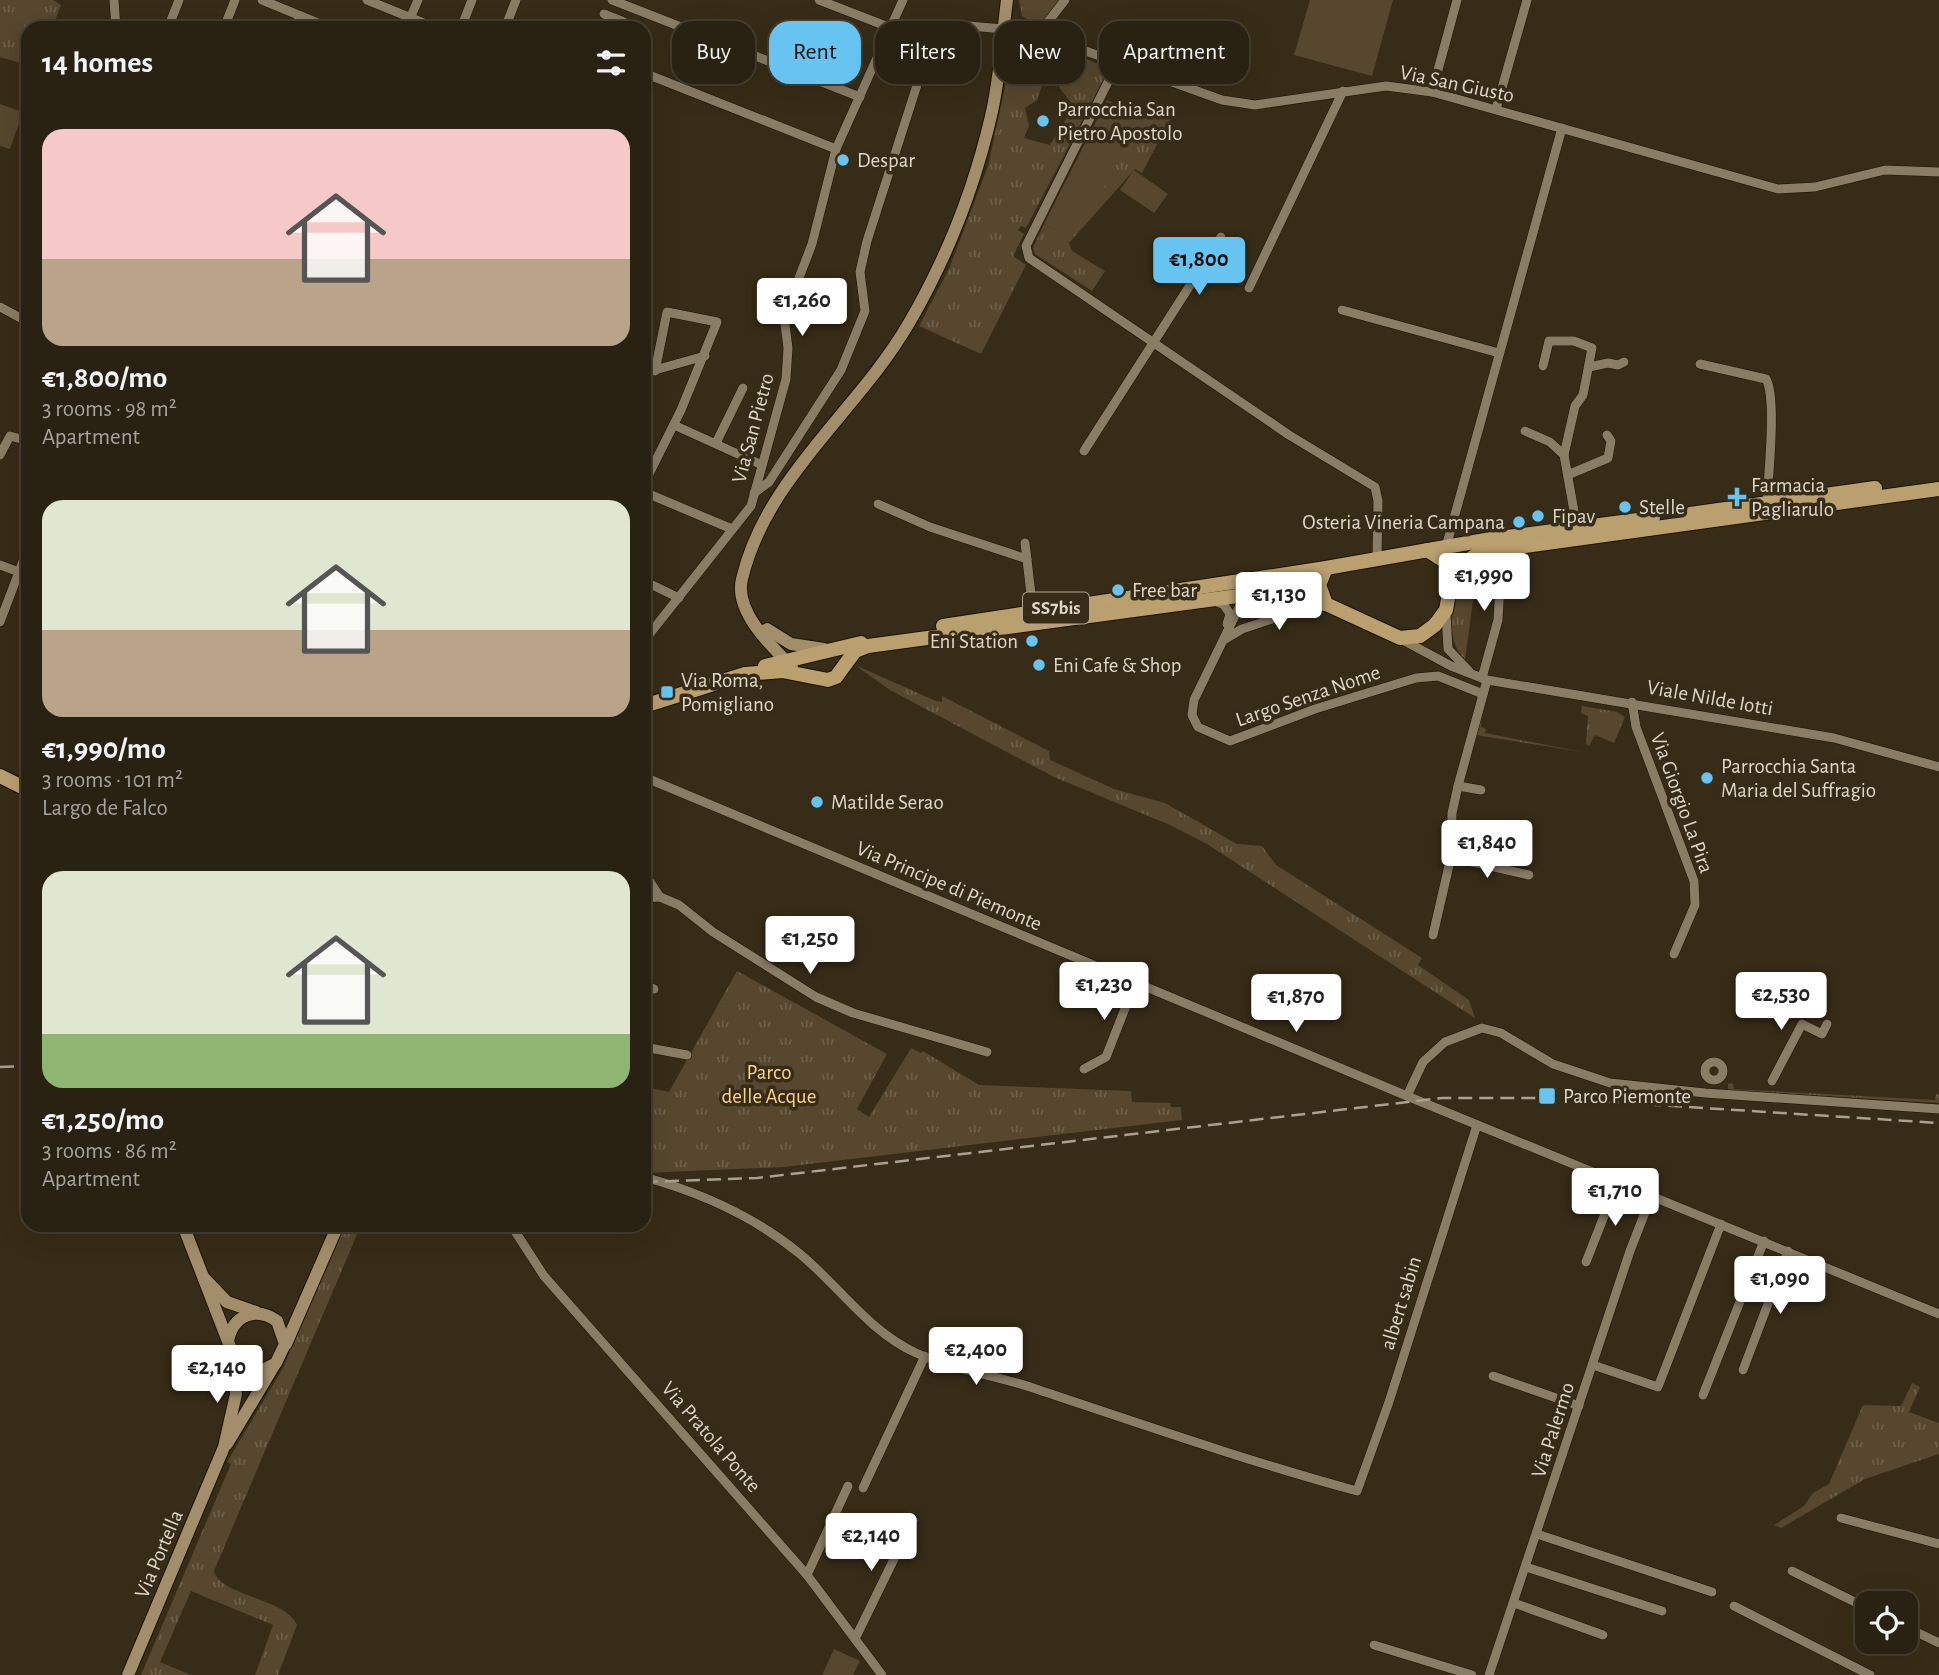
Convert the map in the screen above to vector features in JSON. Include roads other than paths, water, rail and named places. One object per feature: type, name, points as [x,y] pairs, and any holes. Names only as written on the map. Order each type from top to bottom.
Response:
[{"type":"main road","points":[[1005,21],[1007,0]]},
{"type":"main road","points":[[813,678],[785,660],[747,613],[741,591],[742,576],[762,524],[793,472],[839,420],[901,335],[946,253],[973,183],[992,114],[996,84]]},
{"type":"main road","name":"SS7bis","points":[[651,704],[766,665],[901,633],[1326,568],[1377,557],[1939,480]]},
{"type":"main road","points":[[1452,577],[1467,561],[1481,552],[1939,489]]},
{"type":"main road","points":[[1400,638],[1420,636],[1436,625],[1446,610],[1452,577],[1447,563],[1427,550]]},
{"type":"main road","points":[[1326,568],[1319,585],[1326,604]]},
{"type":"main road","points":[[746,571],[752,604],[764,626],[791,644],[831,650]]},
{"type":"main road","name":"SS7bis","points":[[744,674],[782,671],[828,680],[836,677],[849,657],[868,646],[1245,595],[1285,597],[1326,604],[1400,638]]},
{"type":"main road","points":[[766,665],[772,656],[769,640]]},
{"type":"main road","points":[[813,678],[808,666],[831,650]]},
{"type":"main road","points":[[0,776],[21,786]]},
{"type":"main road","name":"Via Portella","points":[[186,1232],[204,1278],[206,1292],[228,1340],[233,1358],[236,1394],[224,1447]]},
{"type":"main road","name":"Via Portella","points":[[128,1675],[224,1447],[276,1363],[335,1232]]},
{"type":"main road","points":[[204,1278],[227,1302],[277,1321],[285,1344]]},
{"type":"main road","points":[[228,1340],[235,1323],[250,1314],[260,1313]]},
{"type":"main road","points":[[233,1358],[248,1370],[263,1370],[276,1363]]},
{"type":"street","points":[[114,0],[116,21]]},
{"type":"street","points":[[170,21],[179,0]]},
{"type":"street","points":[[227,21],[235,0]]},
{"type":"street","points":[[262,0],[312,21]]},
{"type":"street","points":[[367,0],[418,21]]},
{"type":"street","points":[[410,21],[418,0]]},
{"type":"street","points":[[464,21],[472,0]]},
{"type":"street","points":[[508,21],[516,0]]},
{"type":"street","points":[[612,0],[860,97]]},
{"type":"street","points":[[819,0],[875,22]]},
{"type":"street","name":"Via San Pietro","points":[[894,21],[903,0]]},
{"type":"street","points":[[1049,21],[1065,0]]},
{"type":"street","points":[[1432,92],[1457,0]]},
{"type":"street","points":[[1496,109],[1527,0]]},
{"type":"street","points":[[624,21],[629,7]]},
{"type":"street","points":[[604,13],[617,21]]},
{"type":"street","points":[[298,21],[300,16]]},
{"type":"street","name":"Via San Pietro","points":[[651,632],[751,506],[786,379],[788,348],[784,317],[812,244],[836,149],[875,64]]},
{"type":"street","points":[[651,76],[836,149]]},
{"type":"street","points":[[754,494],[769,482],[841,370],[865,311],[860,272],[918,84]]},
{"type":"street","points":[[1107,84],[1026,246],[1029,258],[1289,435],[1363,477],[1375,487],[1378,502],[1377,557]]},
{"type":"street","name":"Via San Giusto","points":[[1178,84],[1236,103],[1282,103],[1386,86],[1432,92],[1778,189],[1815,187],[1885,170],[1939,172]]},
{"type":"street","points":[[1249,288],[1343,91]]},
{"type":"street","points":[[1446,547],[1562,128]]},
{"type":"street","points":[[1084,451],[1221,237]]},
{"type":"street","points":[[0,307],[21,318]]},
{"type":"street","points":[[1342,310],[1499,353]]},
{"type":"street","points":[[651,470],[705,356],[717,322],[667,312],[656,371]]},
{"type":"street","points":[[1543,366],[1548,342],[1574,341],[1592,348],[1584,395],[1574,410],[1564,455]]},
{"type":"street","points":[[651,372],[705,356]]},
{"type":"street","points":[[1589,367],[1608,363],[1618,365],[1624,362]]},
{"type":"street","points":[[1700,364],[1766,379],[1769,382],[1771,400],[1767,503]]},
{"type":"street","points":[[716,443],[743,388]]},
{"type":"street","points":[[674,425],[762,465]]},
{"type":"street","points":[[1525,431],[1550,442],[1564,455],[1570,474],[1577,528]]},
{"type":"street","points":[[1570,474],[1608,458],[1611,441],[1606,435]]},
{"type":"street","points":[[0,453],[10,436],[21,439]]},
{"type":"street","points":[[651,495],[732,529]]},
{"type":"street","points":[[878,504],[930,527],[1027,559]]},
{"type":"street","points":[[1025,543],[1033,611]]},
{"type":"street","points":[[1433,935],[1451,857],[1452,814],[1483,694],[1480,678],[1497,620],[1502,549]]},
{"type":"street","points":[[0,565],[19,572]]},
{"type":"street","points":[[0,622],[21,567]]},
{"type":"street","points":[[1245,595],[1256,581],[1283,573]]},
{"type":"street","points":[[651,584],[679,598]]},
{"type":"street","name":"Largo Senza Nome","points":[[1245,595],[1195,700],[1192,715],[1198,727],[1230,741],[1315,709],[1416,678],[1438,676],[1483,694]]},
{"type":"street","name":"Largo Senza Nome","points":[[1209,599],[1224,605],[1230,614],[1225,639]]},
{"type":"street","points":[[1225,639],[1242,629],[1326,604]]},
{"type":"street","points":[[1446,610],[1448,649],[1480,678]]},
{"type":"street","name":"Viale Nilde Iotti","points":[[1400,638],[1480,678],[1834,738],[1939,767]]},
{"type":"street","name":"Via Giorgio La Pira","points":[[1632,702],[1636,727],[1694,881],[1695,905],[1674,954]]},
{"type":"street","name":"Via Principe di Piemonte","points":[[651,780],[1407,1096],[1939,1314]]},
{"type":"street","points":[[1458,786],[1481,790]]},
{"type":"street","points":[[1451,857],[1529,875]]},
{"type":"street","points":[[651,884],[660,897]]},
{"type":"street","points":[[651,898],[660,897],[679,905],[713,932],[816,997],[853,1013],[987,1052]]},
{"type":"street","points":[[1084,1069],[1106,1057],[1135,983]]},
{"type":"street","points":[[1772,1081],[1802,1024],[1822,1034],[1827,1024]]},
{"type":"street","points":[[1407,1096],[1423,1062],[1446,1042],[1482,1028],[1501,1033],[1553,1064],[1610,1083],[1705,1093],[1939,1109]]},
{"type":"street","points":[[651,1048],[687,1055]]},
{"type":"street","points":[[1705,1093],[1709,1079]]},
{"type":"street","name":"albert sabin","points":[[925,1356],[1031,1387],[1244,1459],[1357,1491],[1389,1402],[1477,1125]]},
{"type":"street","points":[[651,1179],[680,1186],[738,1214],[800,1254],[883,1334],[925,1356],[863,1488]]},
{"type":"street","points":[[1586,1262],[1617,1183]]},
{"type":"street","name":"Via Palermo","points":[[1489,1675],[1630,1251],[1651,1197]]},
{"type":"street","points":[[1593,1365],[1658,1387],[1721,1224]]},
{"type":"street","name":"Via Pratola Ponte","points":[[516,1232],[544,1276],[807,1575],[882,1675]]},
{"type":"street","points":[[1703,1395],[1764,1241]]},
{"type":"street","points":[[1743,1370],[1788,1251]]},
{"type":"street","points":[[1493,1376],[1579,1406]]},
{"type":"street","points":[[807,1575],[849,1486]]},
{"type":"street","points":[[1841,1518],[1939,1544]]},
{"type":"street","points":[[855,1639],[913,1520]]},
{"type":"street","points":[[1537,1534],[1712,1591]]},
{"type":"street","points":[[1526,1567],[1662,1611]]},
{"type":"street","points":[[1792,1571],[1855,1602]]},
{"type":"street","points":[[1514,1603],[1603,1635]]},
{"type":"street","points":[[1734,1606],[1870,1675]]},
{"type":"street","points":[[1918,1632],[1939,1643]]},
{"type":"street","points":[[1374,1644],[1472,1675]]},
{"type":"street","points":[[867,1675],[873,1664]]},
{"type":"railway","points":[[0,1067],[21,1066]]},
{"type":"railway","points":[[651,1182],[757,1178],[1442,1098],[1547,1098],[1939,1123]]},
{"type":"place","name":"Parrocchia San Pietro Apostolo","points":[[1043,121]]},
{"type":"place","name":"Despar","points":[[843,160]]},
{"type":"place","name":"Farmacia Pagliarulo","points":[[1737,497]]},
{"type":"place","name":"Stelle","points":[[1625,507]]},
{"type":"place","name":"Fipav","points":[[1538,516]]},
{"type":"place","name":"Osteria Vineria Campana","points":[[1519,522]]},
{"type":"place","name":"Free bar","points":[[1118,590]]},
{"type":"place","name":"Eni Station","points":[[1032,641]]},
{"type":"place","name":"Eni Cafe & Shop","points":[[1039,665]]},
{"type":"place","name":"Via Roma, Pomigliano","points":[[667,692]]},
{"type":"place","name":"Parrocchia Santa Maria del Suffragio","points":[[1707,778]]},
{"type":"place","name":"Matilde Serao","points":[[817,802]]},
{"type":"place","name":"Parco Piemonte","points":[[1547,1096]]},
{"type":"park label","name":"Parco delle Acque","points":[[769,1084]]}]
